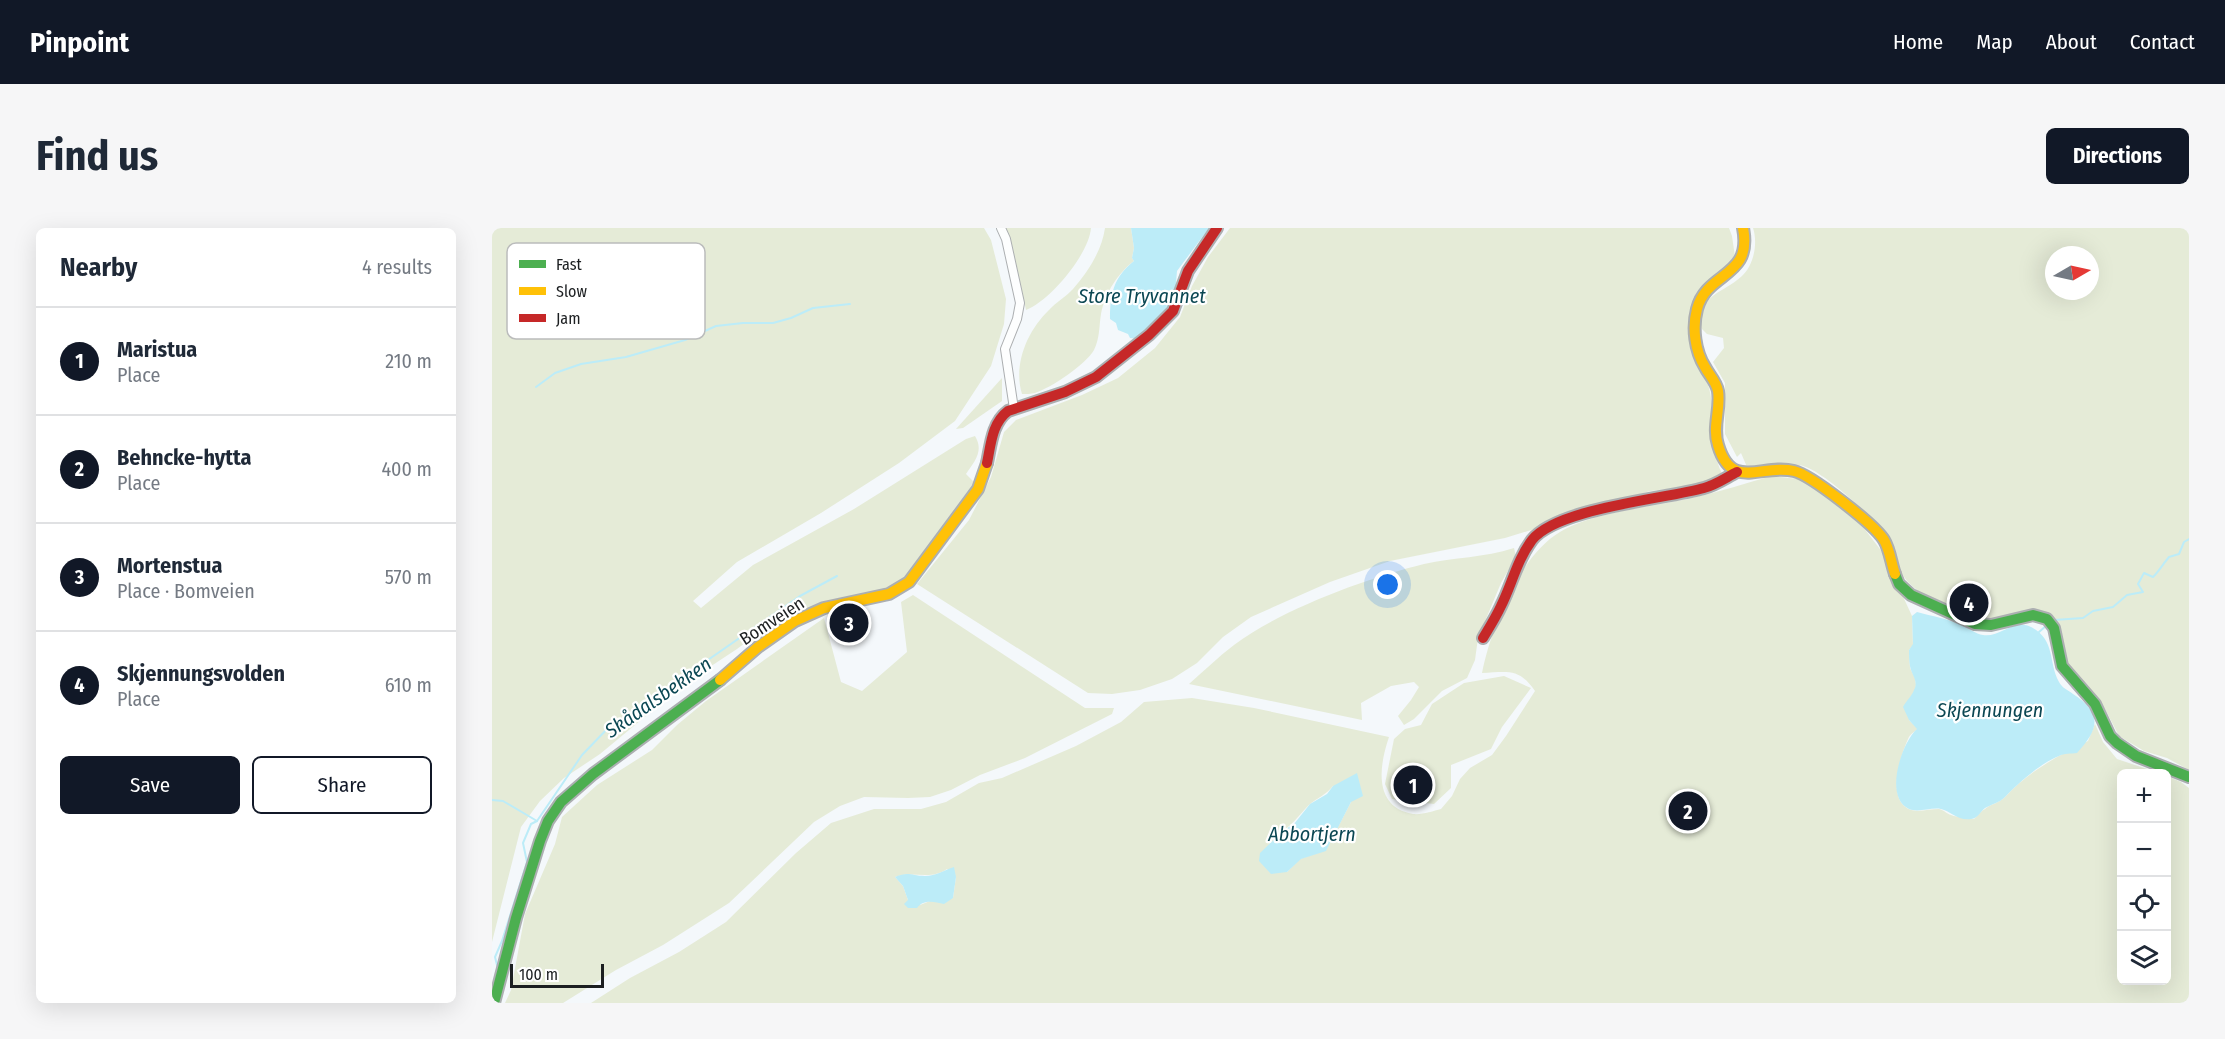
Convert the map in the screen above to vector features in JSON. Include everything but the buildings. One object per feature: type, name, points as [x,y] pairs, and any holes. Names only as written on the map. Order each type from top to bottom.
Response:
[{"type":"street","points":[[1001,228],[1006,239],[1020,303],[1017,319],[1006,344],[1005,354],[1014,409]]},
{"type":"street","name":"Bomveien","points":[[494,1003],[516,918],[540,841],[548,820],[561,802],[584,781],[696,699],[758,647],[795,621],[824,608],[889,594],[905,585],[917,573],[974,494],[984,474],[997,422],[1002,415],[1065,392],[1096,377],[1155,331],[1173,311],[1188,270],[1217,228]]},
{"type":"street","points":[[1743,228],[1746,241],[1742,256],[1732,271],[1702,296],[1698,306],[1696,324],[1699,354],[1718,391],[1715,433],[1717,445],[1725,461],[1737,472],[1749,474],[1786,470],[1806,475],[1878,533],[1888,548],[1899,585],[1916,598],[1983,625],[1992,625],[2020,617],[2038,616],[2047,619],[2055,630],[2063,667],[2095,704],[2110,737],[2126,750],[2189,777]]},
{"type":"street","points":[[1483,638],[1501,606],[1518,563],[1533,538],[1540,532],[1568,519],[1638,500],[1706,488],[1737,472]]},
{"type":"green space","points":[[492,228],[984,228],[991,240],[1006,299],[1004,324],[991,366],[955,421],[899,463],[821,513],[737,562],[693,601],[701,608],[753,565],[854,509],[966,439],[975,436],[979,446],[978,451],[966,474],[975,483],[905,580],[885,591],[831,602],[798,614],[780,626],[773,622],[687,682],[600,754],[564,778],[540,801],[521,827],[492,942]]},
{"type":"green space","points":[[1004,228],[1091,228],[1083,251],[1067,275],[1046,297],[1026,310],[1017,268]]},
{"type":"green space","points":[[1105,228],[1131,228],[1134,261],[1109,291],[1101,314],[1094,350],[1084,362],[1059,381],[1035,393],[1022,394],[1019,372],[1028,338],[1041,318],[1070,292],[1084,275],[1098,252]]},
{"type":"green space","points":[[1230,228],[1729,228],[1735,257],[1705,289],[1693,312],[1690,325],[1695,355],[1710,393],[1714,445],[1722,474],[1716,480],[1691,486],[1650,491],[1574,511],[1541,527],[1505,538],[1390,561],[1330,582],[1251,617],[1223,637],[1197,663],[1172,679],[1140,690],[1112,694],[1088,693],[917,584],[969,520],[991,477],[1004,432],[1016,420],[1082,395],[1118,378],[1155,348],[1180,317],[1192,286],[1208,257]]},
{"type":"green space","points":[[1753,228],[2189,228],[2189,770],[2167,758],[2144,751],[2119,736],[2105,709],[2067,665],[2061,642],[2042,614],[1992,624],[1971,620],[1947,609],[1924,596],[1907,581],[1884,534],[1828,480],[1800,465],[1747,467],[1741,453],[1737,457],[1725,434],[1725,383],[1713,362],[1724,348],[1723,338],[1707,334],[1700,327],[1701,316],[1708,300],[1746,271],[1754,254]]},
{"type":"green space","points":[[1002,378],[1002,401],[963,428],[956,429]]},
{"type":"green space","points":[[1772,476],[1798,479],[1826,493],[1863,527],[1883,553],[1912,616],[1913,645],[1909,650],[1910,668],[1916,685],[1909,720],[1918,729],[1909,737],[1897,777],[1899,797],[1903,805],[1911,810],[1939,809],[1954,816],[1974,819],[2003,799],[2033,772],[2088,741],[2095,724],[2103,742],[2117,759],[2147,769],[2117,769],[2117,985],[2171,985],[2171,778],[2189,788],[2189,1003],[591,1003],[726,922],[796,853],[831,823],[874,809],[921,809],[946,802],[979,783],[1002,778],[1076,746],[1121,722],[1144,702],[1192,698],[1254,708],[1389,737],[1383,760],[1382,784],[1391,803],[1400,810],[1413,814],[1441,809],[1452,796],[1460,779],[1470,768],[1492,755],[1535,691],[1524,678],[1513,673],[1482,673],[1500,615],[1520,575],[1532,558],[1545,543],[1573,525],[1605,515],[1702,496]],"holes":[[[1333,786],[1351,802],[1326,850],[1300,859],[1287,872],[1284,830],[1309,805]],[[947,869],[956,877],[953,898],[930,901],[920,905],[908,900],[903,886],[895,877],[908,874],[928,875],[941,873]]]},
{"type":"green space","points":[[1514,548],[1516,557],[1501,583],[1478,638],[1475,660],[1467,678],[1442,691],[1414,719],[1404,725],[1398,716],[1419,687],[1414,682],[1391,686],[1361,703],[1362,720],[1189,684],[1253,632],[1325,597],[1424,564],[1491,554]]},
{"type":"green space","points":[[913,595],[1085,708],[1114,708],[1112,714],[1025,758],[980,775],[951,790],[930,797],[864,797],[840,806],[814,822],[729,903],[663,945],[616,970],[563,1003],[505,1003],[511,990],[525,914],[555,844],[562,817],[597,785],[652,750],[706,701],[824,618],[841,682],[862,691],[907,652],[901,602]]},
{"type":"green space","points":[[1504,676],[1531,688],[1502,727],[1491,749],[1451,765],[1451,788],[1434,804],[1392,799],[1385,784],[1394,739],[1405,729],[1421,725],[1432,704],[1464,683]]},
{"type":"water","name":"Store Tryvannet","points":[[1131,228],[1209,228],[1177,271],[1175,295],[1169,309],[1138,339],[1130,338],[1128,334],[1118,330],[1116,323],[1110,319],[1114,286],[1122,273],[1134,261]]},
{"type":"water","name":"Skjennungen","points":[[1917,612],[1946,619],[1983,635],[1995,634],[2019,625],[2031,627],[2039,632],[2048,645],[2060,684],[2082,701],[2093,714],[2093,728],[2085,744],[2077,753],[2061,755],[2037,768],[2003,799],[1985,808],[1973,818],[1962,819],[1941,809],[1909,809],[1901,803],[1896,782],[1898,769],[1906,745],[1917,729],[1909,720],[1903,707],[1915,687],[1909,650],[1913,644],[1912,616]]},
{"type":"water","name":"Abbortjern","points":[[1357,773],[1363,796],[1351,802],[1326,851],[1301,859],[1287,872],[1271,874],[1259,861],[1260,853],[1284,830],[1294,824],[1310,804],[1327,794],[1333,786]]},
{"type":"water","points":[[954,867],[956,877],[953,898],[944,904],[926,902],[917,908],[908,908],[904,904],[908,900],[903,886],[895,877],[907,874],[929,876]]},
{"type":"waterway","points":[[705,331],[716,326],[773,323],[813,308],[850,304]]},
{"type":"waterway","points":[[536,387],[555,373],[581,364],[626,357],[687,339]]},
{"type":"waterway","points":[[2054,620],[2083,618],[2093,611],[2113,607],[2127,595],[2143,592],[2138,584],[2144,573],[2153,577],[2169,557],[2179,554],[2184,542],[2189,539]]},
{"type":"waterway","name":"Skådalsbekken","points":[[498,969],[495,957],[527,862],[523,843],[531,824],[537,821],[582,755],[609,727],[636,713],[800,596],[837,576]]},
{"type":"waterway","points":[[2039,632],[2047,625]]},
{"type":"waterway","points":[[492,800],[503,801],[537,821]]},
{"type":"traffic: fast","points":[[1895,574],[1899,584],[1911,595],[1975,624],[1991,625],[2033,615],[2047,619],[2054,628],[2062,666],[2095,704],[2110,736],[2136,756],[2189,777]]},
{"type":"traffic: fast","points":[[494,1003],[516,918],[540,841],[548,821],[561,802],[593,774],[720,680]]},
{"type":"traffic: slow","points":[[1743,228],[1744,244],[1741,256],[1735,266],[1710,287],[1702,297],[1697,309],[1695,324],[1695,339],[1699,354],[1718,391],[1716,438],[1724,459],[1731,468],[1740,472],[1794,471],[1814,481],[1856,512],[1878,533],[1886,544],[1895,574]]},
{"type":"traffic: slow","points":[[720,680],[758,647],[795,621],[824,608],[889,594],[909,582],[978,489],[987,463]]},
{"type":"traffic: jam","points":[[987,463],[995,428],[1008,411],[1065,392],[1096,377],[1149,335],[1173,311],[1188,271],[1217,228]]},
{"type":"traffic: jam","points":[[1483,638],[1505,598],[1527,548],[1532,540],[1545,529],[1587,512],[1704,488],[1737,472]]},
{"type":"place","name":"Skjennungsvolden","points":[[1969,603]]},
{"type":"place","name":"Mortenstua","points":[[849,623]]},
{"type":"place","name":"Maristua","points":[[1413,785]]},
{"type":"place","name":"Behncke-hytta","points":[[1688,811]]}]
